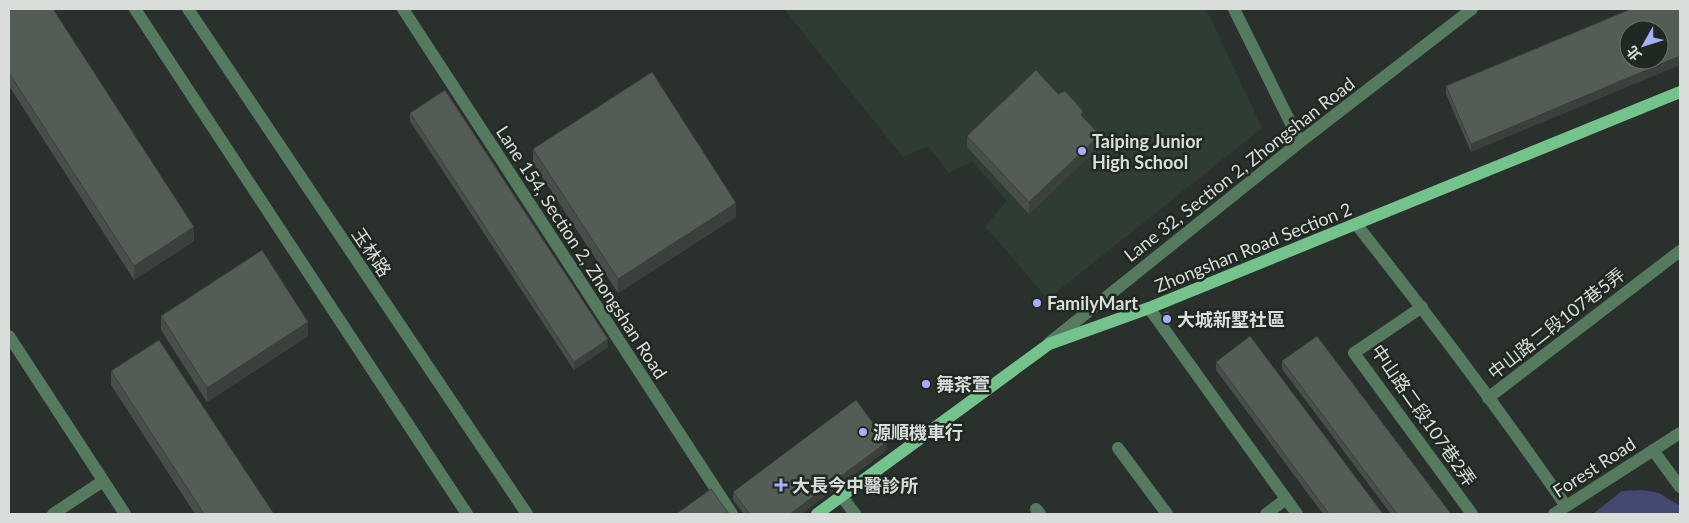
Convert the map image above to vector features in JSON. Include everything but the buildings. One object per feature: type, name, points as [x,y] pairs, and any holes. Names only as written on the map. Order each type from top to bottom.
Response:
[{"type":"main road","name":"Zhongshan Road Section 2","points":[[817,514],[1049,344],[1149,308],[1680,92]]},
{"type":"street","points":[[135,9],[468,514]]},
{"type":"street","name":"玉林路","points":[[188,9],[527,514]]},
{"type":"street","name":"Lane 154, Section 2, Zhongshan Road","points":[[403,9],[732,514]]},
{"type":"street","points":[[1234,9],[1300,142]]},
{"type":"street","name":"Lane 32, Section 2, Zhongshan Road","points":[[1029,358],[1300,142],[1472,9]]},
{"type":"street","points":[[1356,224],[1422,307],[1566,506]]},
{"type":"street","name":"中山路二段107巷5弄","points":[[1488,398],[1680,251]]},
{"type":"street","name":"中山路二段107巷2弄","points":[[1422,307],[1354,353],[1472,514]]},
{"type":"street","points":[[1149,308],[1297,514]]},
{"type":"street","points":[[9,336],[125,514]]},
{"type":"street","name":"Forest Road","points":[[1554,514],[1680,432]]},
{"type":"street","points":[[1118,448],[1167,514]]},
{"type":"street","name":"Forest Road","points":[[1653,450],[1680,487]]},
{"type":"street","points":[[53,514],[103,480]]},
{"type":"street","points":[[842,496],[855,514]]},
{"type":"street","points":[[1266,514],[1286,499]]},
{"type":"shaded area","name":"Taiping Junior High School","points":[[784,9],[1206,9],[1262,128],[1048,299],[985,226],[1007,201],[972,161],[949,173],[928,146],[903,157]]},
{"type":"shaded area","points":[[1642,490],[1659,493],[1680,506],[1680,514],[1593,514],[1622,491]]},
{"type":"place","name":"Taiping Junior High School","points":[[1082,151]]},
{"type":"place","name":"FamilyMart","points":[[1037,303]]},
{"type":"place","name":"大城新墅社區","points":[[1167,319]]},
{"type":"place","name":"舞茶萱","points":[[926,384]]},
{"type":"place","name":"源順機車行","points":[[863,432]]},
{"type":"place","name":"大長今中醫診所","points":[[781,485]]}]
